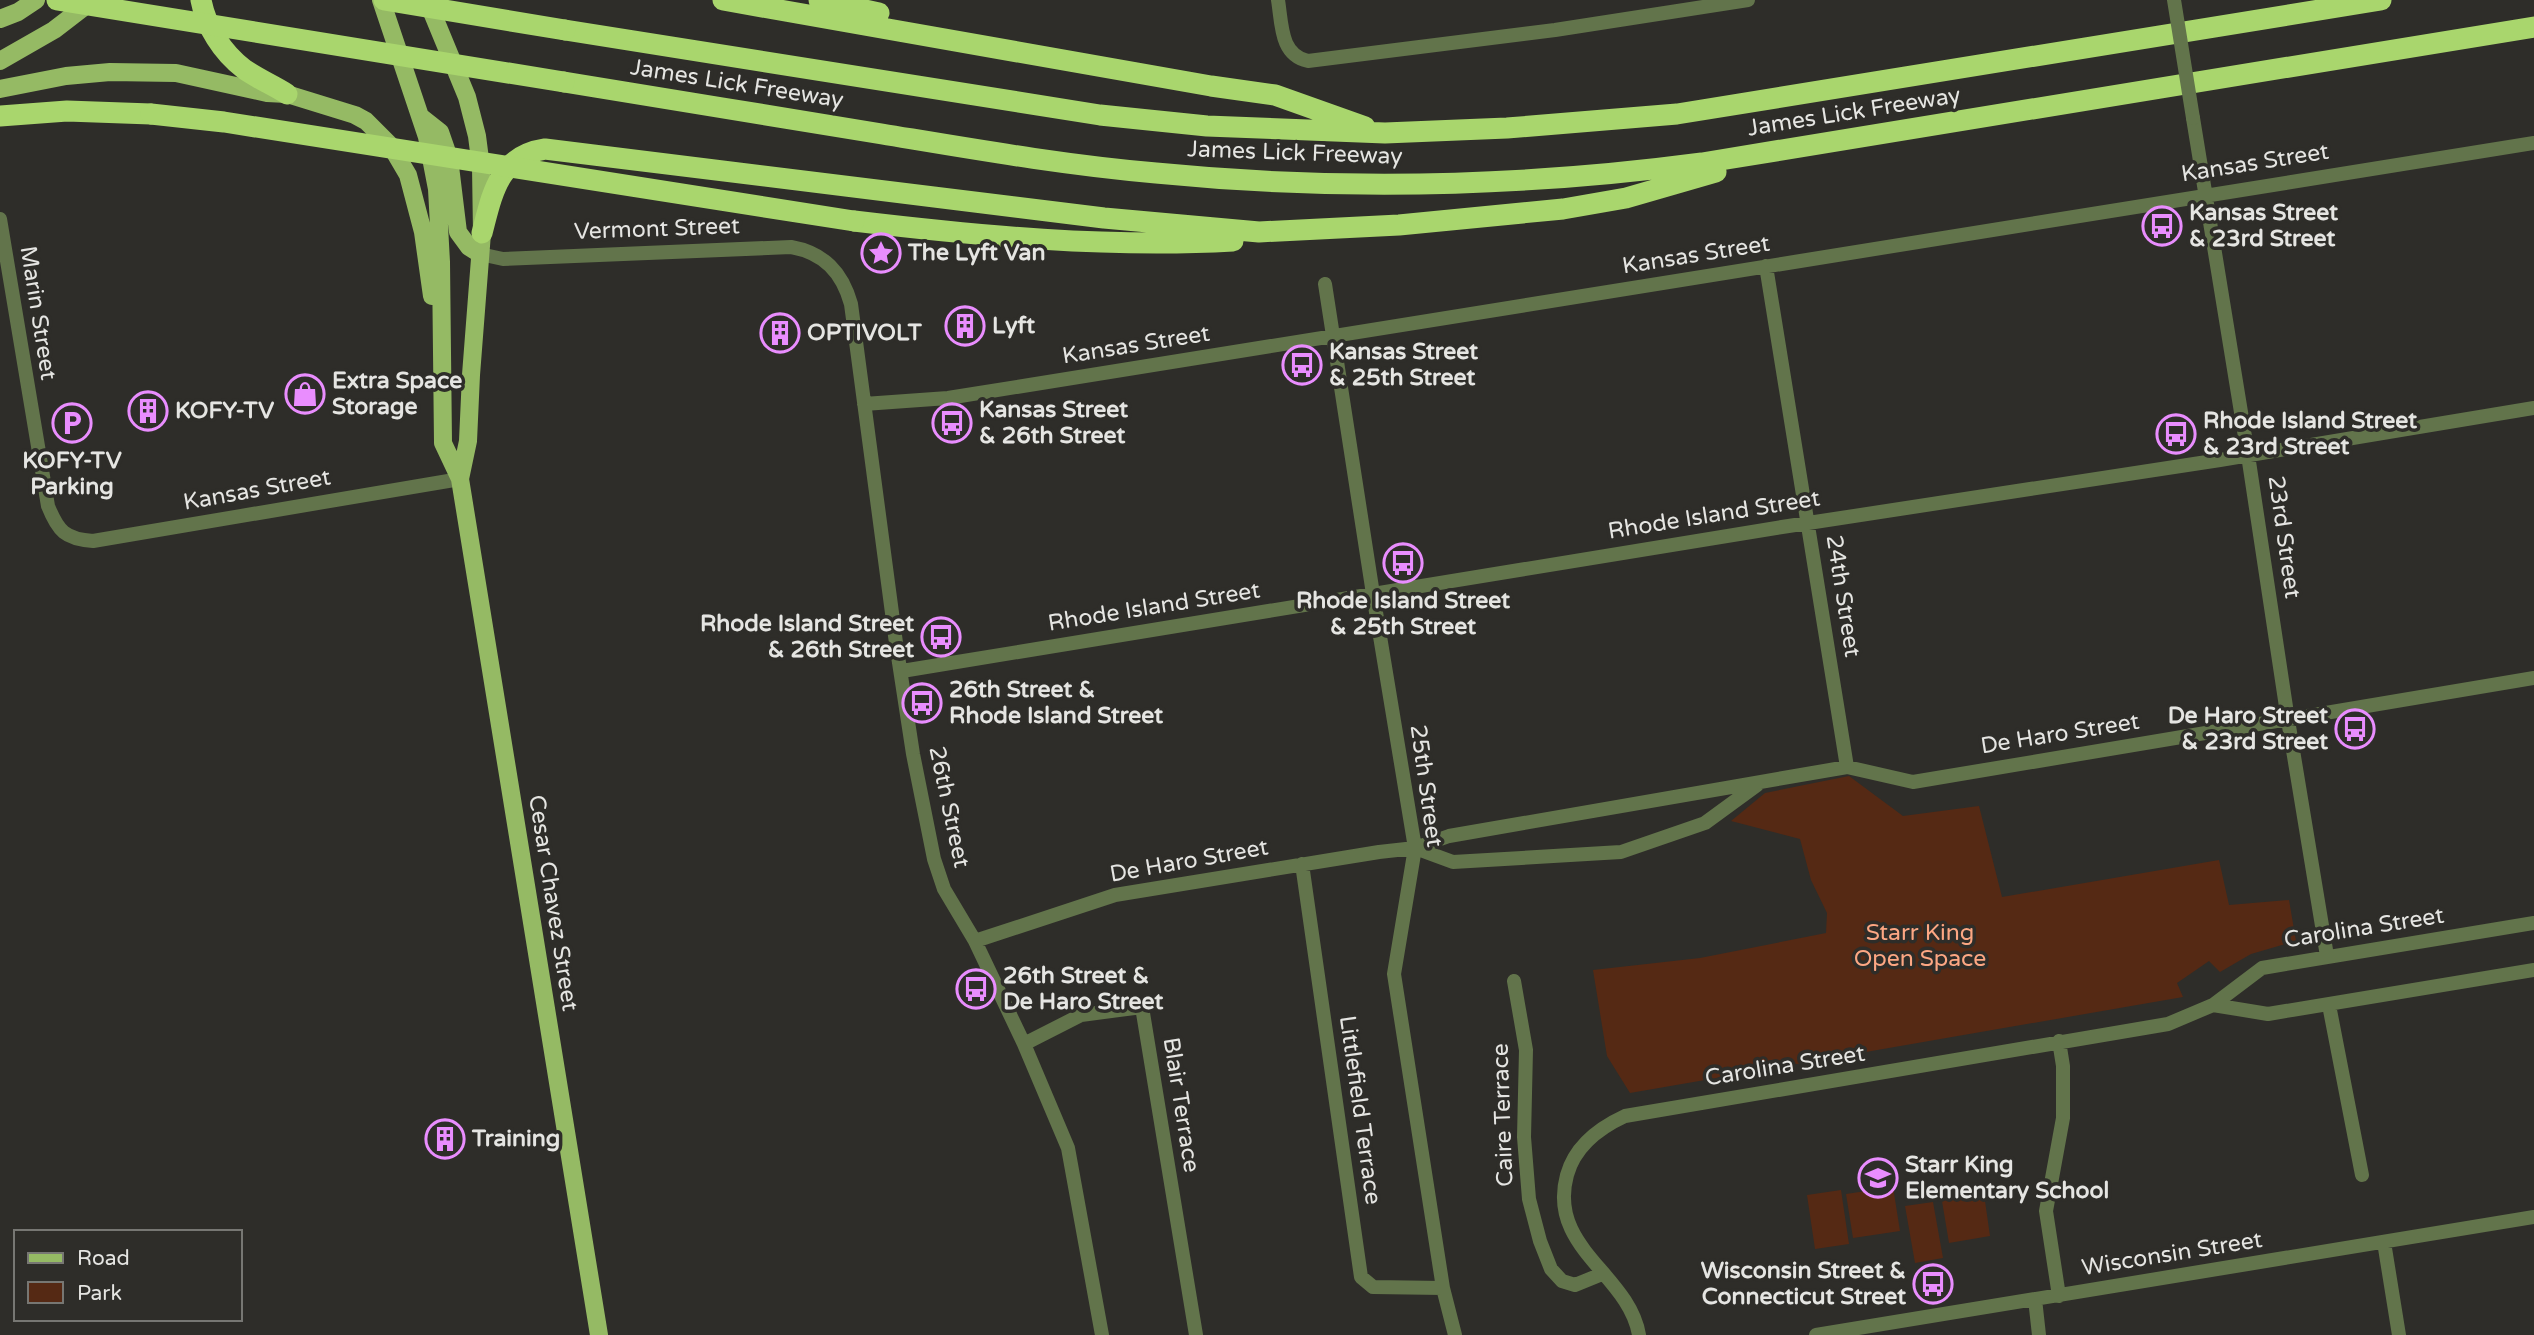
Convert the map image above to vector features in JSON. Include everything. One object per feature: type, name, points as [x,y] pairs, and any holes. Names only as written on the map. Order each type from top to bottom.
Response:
[{"type":"highway","name":"James Lick Freeway","points":[[57,0],[1044,160],[1248,180],[1383,184],[1544,179],[1657,169],[1794,149],[2534,27]]},
{"type":"highway","points":[[201,0],[212,31],[234,60],[287,94]]},
{"type":"highway","name":"James Lick Freeway","points":[[382,0],[1100,115],[1207,126],[1385,133],[1521,127],[1677,114],[2381,0]]},
{"type":"highway","points":[[723,0],[1275,95],[1385,133]]},
{"type":"highway","points":[[819,0],[1007,40],[1136,73]]},
{"type":"highway","points":[[0,116],[89,110],[151,114],[854,221],[1030,238],[1164,245],[1255,240],[1363,227]]},
{"type":"highway","points":[[481,244],[494,190],[506,170],[525,154],[545,149],[1153,223],[1259,232],[1505,216],[1595,205],[1794,149]]},
{"type":"main road","points":[[0,17],[24,0]]},
{"type":"main road","points":[[0,17],[18,12],[36,0]]},
{"type":"main road","points":[[0,61],[54,30],[94,0]]},
{"type":"main road","name":"Cesar Chavez Street","points":[[382,0],[427,137],[437,189],[441,261],[443,443],[460,479],[599,1335]]},
{"type":"main road","name":"Cesar Chavez Street","points":[[427,0],[459,76],[474,123],[481,167],[481,244],[468,441],[460,479]]},
{"type":"main road","points":[[0,89],[66,76],[110,72],[176,73],[267,93],[287,94],[355,115],[366,121],[391,146],[403,163],[412,187],[423,232],[440,358]]},
{"type":"main road","points":[[418,114],[440,132],[449,158],[458,232],[469,247],[481,244]]},
{"type":"street","points":[[1278,0],[1284,42],[1297,59],[1321,61],[1555,30],[1748,0]]},
{"type":"street","name":"23rd Street","points":[[2174,0],[2327,956]]},
{"type":"street","name":"Kansas Street","points":[[864,404],[948,398],[2534,143]]},
{"type":"street","name":"Marin Street","points":[[0,219],[48,506],[54,523],[64,534]]},
{"type":"street","name":"Vermont Street","points":[[481,244],[503,259],[791,247],[807,250],[832,266]]},
{"type":"street","name":"26th Street","points":[[832,266],[841,278],[851,304],[913,754],[934,859],[944,889],[975,941],[1024,1044],[1068,1148],[1102,1335]]},
{"type":"street","name":"24th Street","points":[[1766,266],[1847,767]]},
{"type":"street","name":"25th Street","points":[[1325,284],[1415,848],[1394,974],[1443,1288],[1455,1335]]},
{"type":"street","name":"Rhode Island Street","points":[[902,671],[2534,408]]},
{"type":"street","name":"Kansas Street","points":[[64,534],[78,540],[93,541],[460,479]]},
{"type":"street","name":"De Haro Street","points":[[975,941],[1115,895],[1415,848],[1449,836],[1847,767],[1913,782],[2534,678]]},
{"type":"street","name":"De Haro Street","points":[[1415,848],[1453,862],[1621,852],[1705,823],[1761,782]]},
{"type":"street","name":"Littlefield Terrace","points":[[1302,864],[1361,1277],[1373,1287],[1443,1288]]},
{"type":"street","name":"Carolina Street","points":[[1639,1335],[1628,1306],[1588,1258],[1571,1230],[1566,1215],[1564,1184],[1568,1170],[1582,1147],[1600,1130],[1618,1119],[1631,1114],[2168,1024],[2213,1005],[2262,968],[2534,923]]},
{"type":"street","points":[[2213,1005],[2268,1014],[2534,970]]},
{"type":"street","name":"Caire Terrace","points":[[1514,981],[1526,1050],[1524,1137],[1529,1199],[1540,1241],[1551,1269],[1562,1281],[1575,1284],[1602,1274]]},
{"type":"street","points":[[2329,1005],[2362,1175]]},
{"type":"street","name":"Blair Terrace","points":[[1024,1044],[1081,1016],[1142,1007],[1196,1335]]},
{"type":"street","points":[[2059,1041],[2063,1066],[2063,1118],[2046,1211],[2059,1296]]},
{"type":"street","name":"Wisconsin Street","points":[[1816,1335],[2534,1217]]},
{"type":"street","points":[[2384,1242],[2399,1335]]},
{"type":"street","points":[[2035,1299],[2039,1335]]},
{"type":"green space","name":"Starr King Open Space","points":[[1849,776],[1903,816],[1979,806],[2002,897],[2219,860],[2229,905],[2289,900],[2296,941],[2251,954],[2220,972],[2209,961],[2177,983],[2183,997],[1630,1093],[1607,1056],[1593,970],[1700,958],[1826,933],[1827,913],[1811,880],[1800,839],[1731,821],[1765,793]]},
{"type":"green space","points":[[1893,1187],[1900,1231],[1853,1238],[1846,1194]]},
{"type":"green space","points":[[1841,1190],[1849,1244],[1815,1249],[1807,1195]]},
{"type":"green space","points":[[1984,1194],[1990,1236],[1949,1243],[1942,1201]]},
{"type":"green space","points":[[1933,1202],[1943,1258],[1915,1263],[1905,1206]]},
{"type":"place","name":"Kansas Street & 23rd Street","points":[[2162,226]]},
{"type":"place","name":"The Lyft Van","points":[[881,253]]},
{"type":"place","name":"Lyft","points":[[965,326]]},
{"type":"place","name":"OPTIVOLT","points":[[780,333]]},
{"type":"place","name":"Kansas Street & 25th Street","points":[[1302,365]]},
{"type":"place","name":"Extra Space Storage","points":[[305,394]]},
{"type":"place","name":"KOFY-TV","points":[[148,411]]},
{"type":"place","name":"KOFY-TV Parking","points":[[72,423]]},
{"type":"place","name":"Kansas Street & 26th Street","points":[[952,423]]},
{"type":"place","name":"Rhode Island Street & 23rd Street","points":[[2176,434]]},
{"type":"place","name":"Rhode Island Street & 25th Street","points":[[1403,563]]},
{"type":"place","name":"Rhode Island Street & 26th Street","points":[[941,637]]},
{"type":"place","name":"26th Street & Rhode Island Street","points":[[922,703]]},
{"type":"place","name":"De Haro Street & 23rd Street","points":[[2355,729]]},
{"type":"place","name":"26th Street & De Haro Street","points":[[976,989]]},
{"type":"place","name":"Training","points":[[445,1139]]},
{"type":"place","name":"Starr King Elementary School","points":[[1878,1178]]},
{"type":"place","name":"Wisconsin Street & Connecticut Street","points":[[1933,1284]]}]
